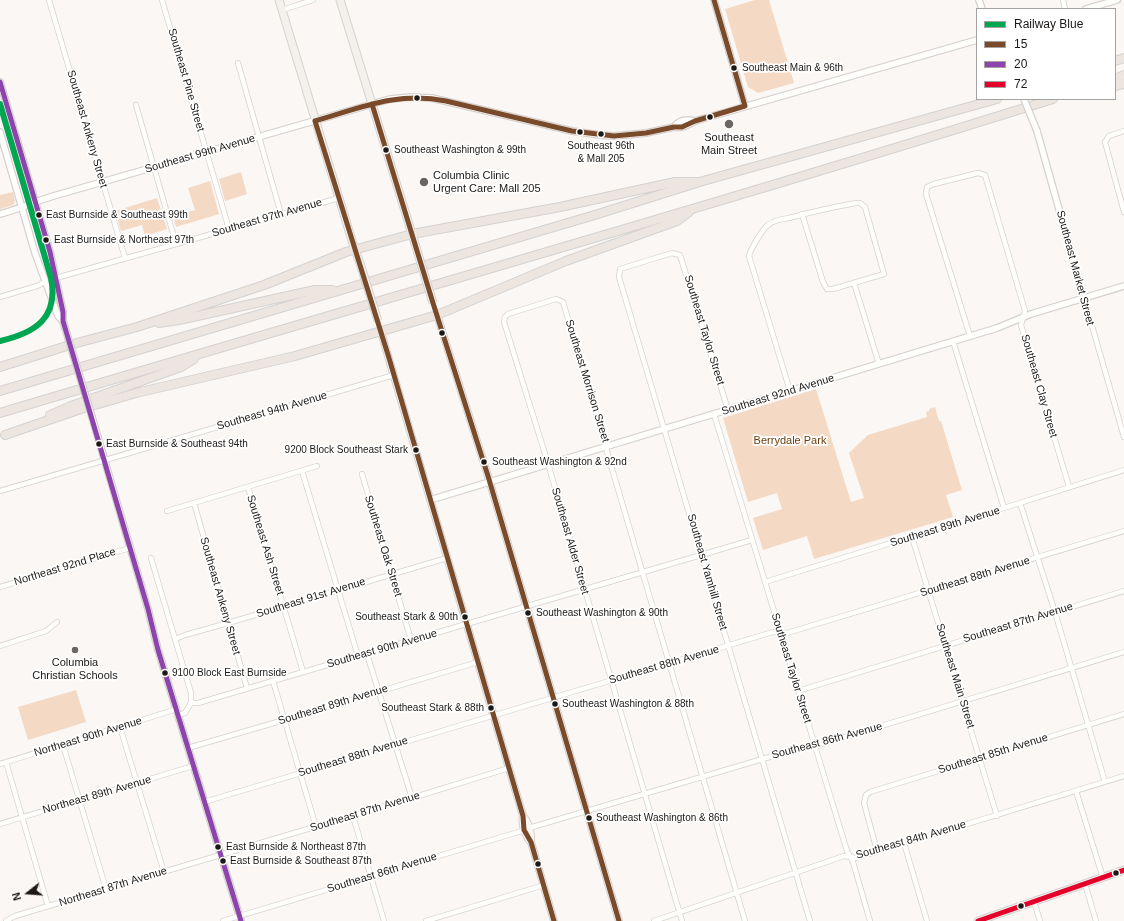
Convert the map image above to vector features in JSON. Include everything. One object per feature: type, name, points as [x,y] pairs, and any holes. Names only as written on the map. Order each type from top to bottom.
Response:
[{"type":"highway","points":[[0,391],[703,182],[993,100]]},
{"type":"highway","points":[[0,413],[437,283],[692,210],[1050,100]]},
{"type":"highway","points":[[0,367],[73,344],[137,327],[264,285],[346,252],[356,251],[411,230],[553,208],[675,182],[703,182]]},
{"type":"highway","points":[[2,436],[81,409],[136,393],[257,366],[437,315],[566,261],[677,221],[692,210]]},
{"type":"highway","points":[[137,327],[179,320],[315,290],[339,290]]},
{"type":"highway","points":[[2,436],[71,406],[180,367],[204,353]]},
{"type":"main road","points":[[279,0],[348,228],[378,321],[523,816],[526,819],[527,829],[532,837],[531,842],[554,921]]},
{"type":"main road","points":[[340,0],[433,303],[490,482],[619,921]]},
{"type":"main road","points":[[981,921],[1124,870]]},
{"type":"street","name":"Southeast Ankeny Street","points":[[49,0],[125,258]]},
{"type":"street","name":"Southeast Pine Street","points":[[162,0],[229,229]]},
{"type":"street","points":[[282,10],[313,0]]},
{"type":"street","points":[[714,0],[745,106]]},
{"type":"street","points":[[1089,8],[1117,0]]},
{"type":"street","name":"Southeast 99th Avenue","points":[[0,214],[102,182],[315,120],[399,98],[432,98],[572,131],[600,135],[646,134],[674,127],[677,123],[686,120],[695,121],[976,40]]},
{"type":"street","points":[[238,63],[281,214]]},
{"type":"street","points":[[0,82],[50,252],[63,312],[63,321],[148,609],[158,650],[240,918]]},
{"type":"street","name":"Southeast Market Street","points":[[1024,100],[1037,131],[1124,437]]},
{"type":"street","points":[[136,105],[176,244]]},
{"type":"street","points":[[1124,131],[1107,138],[1105,142],[1124,212]]},
{"type":"street","points":[[0,132],[45,282],[58,316],[63,321]]},
{"type":"street","name":"Southeast Clay Street","points":[[970,336],[926,194],[928,187],[934,184],[981,173],[985,175],[1025,311],[1021,325],[1069,487]]},
{"type":"street","name":"Southeast 97th Avenue","points":[[56,278],[339,198]]},
{"type":"street","points":[[790,391],[749,256],[750,251],[763,230],[774,222],[802,214],[856,203],[863,205],[876,243],[884,274],[833,289],[827,289],[823,282],[802,214]]},
{"type":"street","name":"Southeast Yamhill Street","points":[[677,253],[672,253],[620,269],[619,277],[810,921]]},
{"type":"street","name":"Southeast Taylor Street","points":[[677,253],[682,258],[728,410]]},
{"type":"street","points":[[0,297],[37,286],[45,282]]},
{"type":"street","points":[[854,283],[878,364]]},
{"type":"street","name":"Southeast 92nd Avenue","points":[[430,500],[953,342],[1001,327],[1023,317],[1124,286]]},
{"type":"street","name":"Southeast Alder Street","points":[[563,302],[556,300],[508,314],[505,317],[504,322],[548,465],[682,921]]},
{"type":"street","name":"Southeast Morrison Street","points":[[563,302],[745,921]]},
{"type":"street","points":[[953,342],[1004,508]]},
{"type":"street","name":"Southeast 94th Avenue","points":[[0,491],[394,375]]},
{"type":"street","name":"Southeast Taylor Street","points":[[714,414],[847,851],[853,862],[870,921]]},
{"type":"street","points":[[167,511],[317,466]]},
{"type":"street","name":"Southeast 89th Avenue","points":[[765,582],[1124,470]]},
{"type":"street","points":[[302,471],[358,656]]},
{"type":"street","name":"Southeast Oak Street","points":[[362,474],[412,640]]},
{"type":"street","name":"Southeast Ash Street","points":[[248,487],[303,672]]},
{"type":"street","name":"Southeast Ankeny Street","points":[[194,503],[247,688]]},
{"type":"street","points":[[1020,503],[1055,612],[1105,782]]},
{"type":"street","name":"Southeast 88th Avenue","points":[[204,802],[773,632],[787,633],[1124,531]]},
{"type":"street","name":"Southeast Main Street","points":[[912,536],[980,758],[996,816]]},
{"type":"street","name":"Southeast 90th Avenue","points":[[191,703],[198,703],[367,654],[752,540]]},
{"type":"street","name":"Northeast 92nd Place","points":[[0,587],[130,548]]},
{"type":"street","points":[[151,558],[191,694],[191,703],[185,713],[178,712]]},
{"type":"street","name":"Southeast 91st Avenue","points":[[175,639],[184,635],[447,558]]},
{"type":"street","name":"Southeast 87th Avenue","points":[[798,690],[1124,591]]},
{"type":"street","points":[[0,646],[46,631],[57,622]]},
{"type":"street","name":"Southeast 86th Avenue","points":[[222,921],[240,918],[371,876],[586,811],[810,745],[819,745],[1124,652]]},
{"type":"street","points":[[367,654],[412,798]]},
{"type":"street","name":"Southeast 89th Avenue","points":[[188,748],[478,662]]},
{"type":"street","points":[[273,681],[316,827]]},
{"type":"street","name":"Northeast 90th Avenue","points":[[0,764],[178,712]]},
{"type":"street","name":"Southeast 85th Avenue","points":[[877,851],[865,810],[865,798],[870,792],[1124,714]]},
{"type":"street","points":[[120,728],[164,872]]},
{"type":"street","points":[[63,745],[106,889]]},
{"type":"street","points":[[6,762],[48,906]]},
{"type":"street","name":"Northeast 89th Avenue","points":[[0,824],[193,766]]},
{"type":"street","name":"Southeast 87th Avenue","points":[[221,855],[509,768]]},
{"type":"street","name":"Southeast 84th Avenue","points":[[654,921],[844,856],[856,858],[1124,776]]},
{"type":"street","points":[[1076,791],[1103,878]]},
{"type":"street","points":[[353,816],[384,921]]},
{"type":"street","points":[[904,843],[927,921]]},
{"type":"street","name":"Northeast 87th Avenue","points":[[6,921],[9,918],[48,906],[221,855]]},
{"type":"street","points":[[1085,884],[1096,921]]},
{"type":"street","points":[[426,921],[544,885]]},
{"type":"street","points":[[1034,902],[1040,921]]},
{"type":"green space","points":[[755,0],[769,0],[794,83],[758,93],[748,87],[725,9]]},
{"type":"green space","points":[[241,172],[247,194],[225,201],[219,179]]},
{"type":"green space","points":[[210,181],[219,214],[176,227],[173,216],[195,210],[188,188]]},
{"type":"green space","points":[[13,192],[15,201],[13,205],[0,209],[0,195]]},
{"type":"green space","points":[[157,198],[167,229],[145,236],[142,225],[121,231],[115,211]]},
{"type":"green space","name":"Berrydale Park","points":[[816,389],[851,502],[864,498],[849,453],[868,435],[927,417],[926,412],[935,407],[939,421],[941,421],[962,490],[946,495],[953,517],[814,559],[807,536],[763,550],[753,518],[782,509],[777,493],[748,502],[723,418]]},
{"type":"green space","points":[[76,690],[86,722],[28,740],[18,707]]},
{"type":"rail line","name":"Blue","points":[[0,104],[51,278],[53,292],[48,313],[42,322],[34,328],[13,338],[0,341]]},
{"type":"transit line","name":"15","points":[[714,0],[745,106]]},
{"type":"transit line","name":"20","points":[[0,82],[50,252],[63,312],[63,321],[148,609],[158,650],[241,921]]},
{"type":"transit line","name":"15","points":[[315,121],[379,102],[412,98],[428,98],[572,131],[614,136],[646,133],[674,127],[682,127],[695,121],[745,106]]},
{"type":"transit line","name":"15","points":[[372,104],[488,476],[619,921]]},
{"type":"transit line","name":"15","points":[[315,121],[389,358],[523,816],[524,830],[531,842],[554,921]]},
{"type":"transit line","name":"72","points":[[978,921],[1124,870]]},
{"type":"place","name":"Southeast Main & 96th","points":[[734,68]]},
{"type":"place","name":"Southeast Main Street","points":[[729,124]]},
{"type":"place","name":"Southeast 96th & Mall 205","points":[[601,134]]},
{"type":"place","name":"Southeast Washington & 99th","points":[[386,150]]},
{"type":"place","name":"Columbia Clinic Urgent Care: Mall 205","points":[[424,182]]},
{"type":"place","name":"East Burnside & Southeast 99th","points":[[39,215]]},
{"type":"place","name":"East Burnside & Northeast 97th","points":[[46,240]]},
{"type":"place","name":"East Burnside & Southeast 94th","points":[[99,444]]},
{"type":"place","name":"9200 Block Southeast Stark","points":[[416,450]]},
{"type":"place","name":"Southeast Washington & 92nd","points":[[484,462]]},
{"type":"place","name":"Southeast Washington & 90th","points":[[528,613]]},
{"type":"place","name":"Southeast Stark & 90th","points":[[465,617]]},
{"type":"place","name":"Columbia Christian Schools","points":[[75,650]]},
{"type":"place","name":"9100 Block East Burnside","points":[[165,673]]},
{"type":"place","name":"Southeast Washington & 88th","points":[[555,704]]},
{"type":"place","name":"Southeast Stark & 88th","points":[[491,708]]},
{"type":"place","name":"Southeast Washington & 86th","points":[[589,818]]},
{"type":"place","name":"East Burnside & Northeast 87th","points":[[218,847]]},
{"type":"place","name":"East Burnside & Southeast 87th","points":[[223,861]]}]
